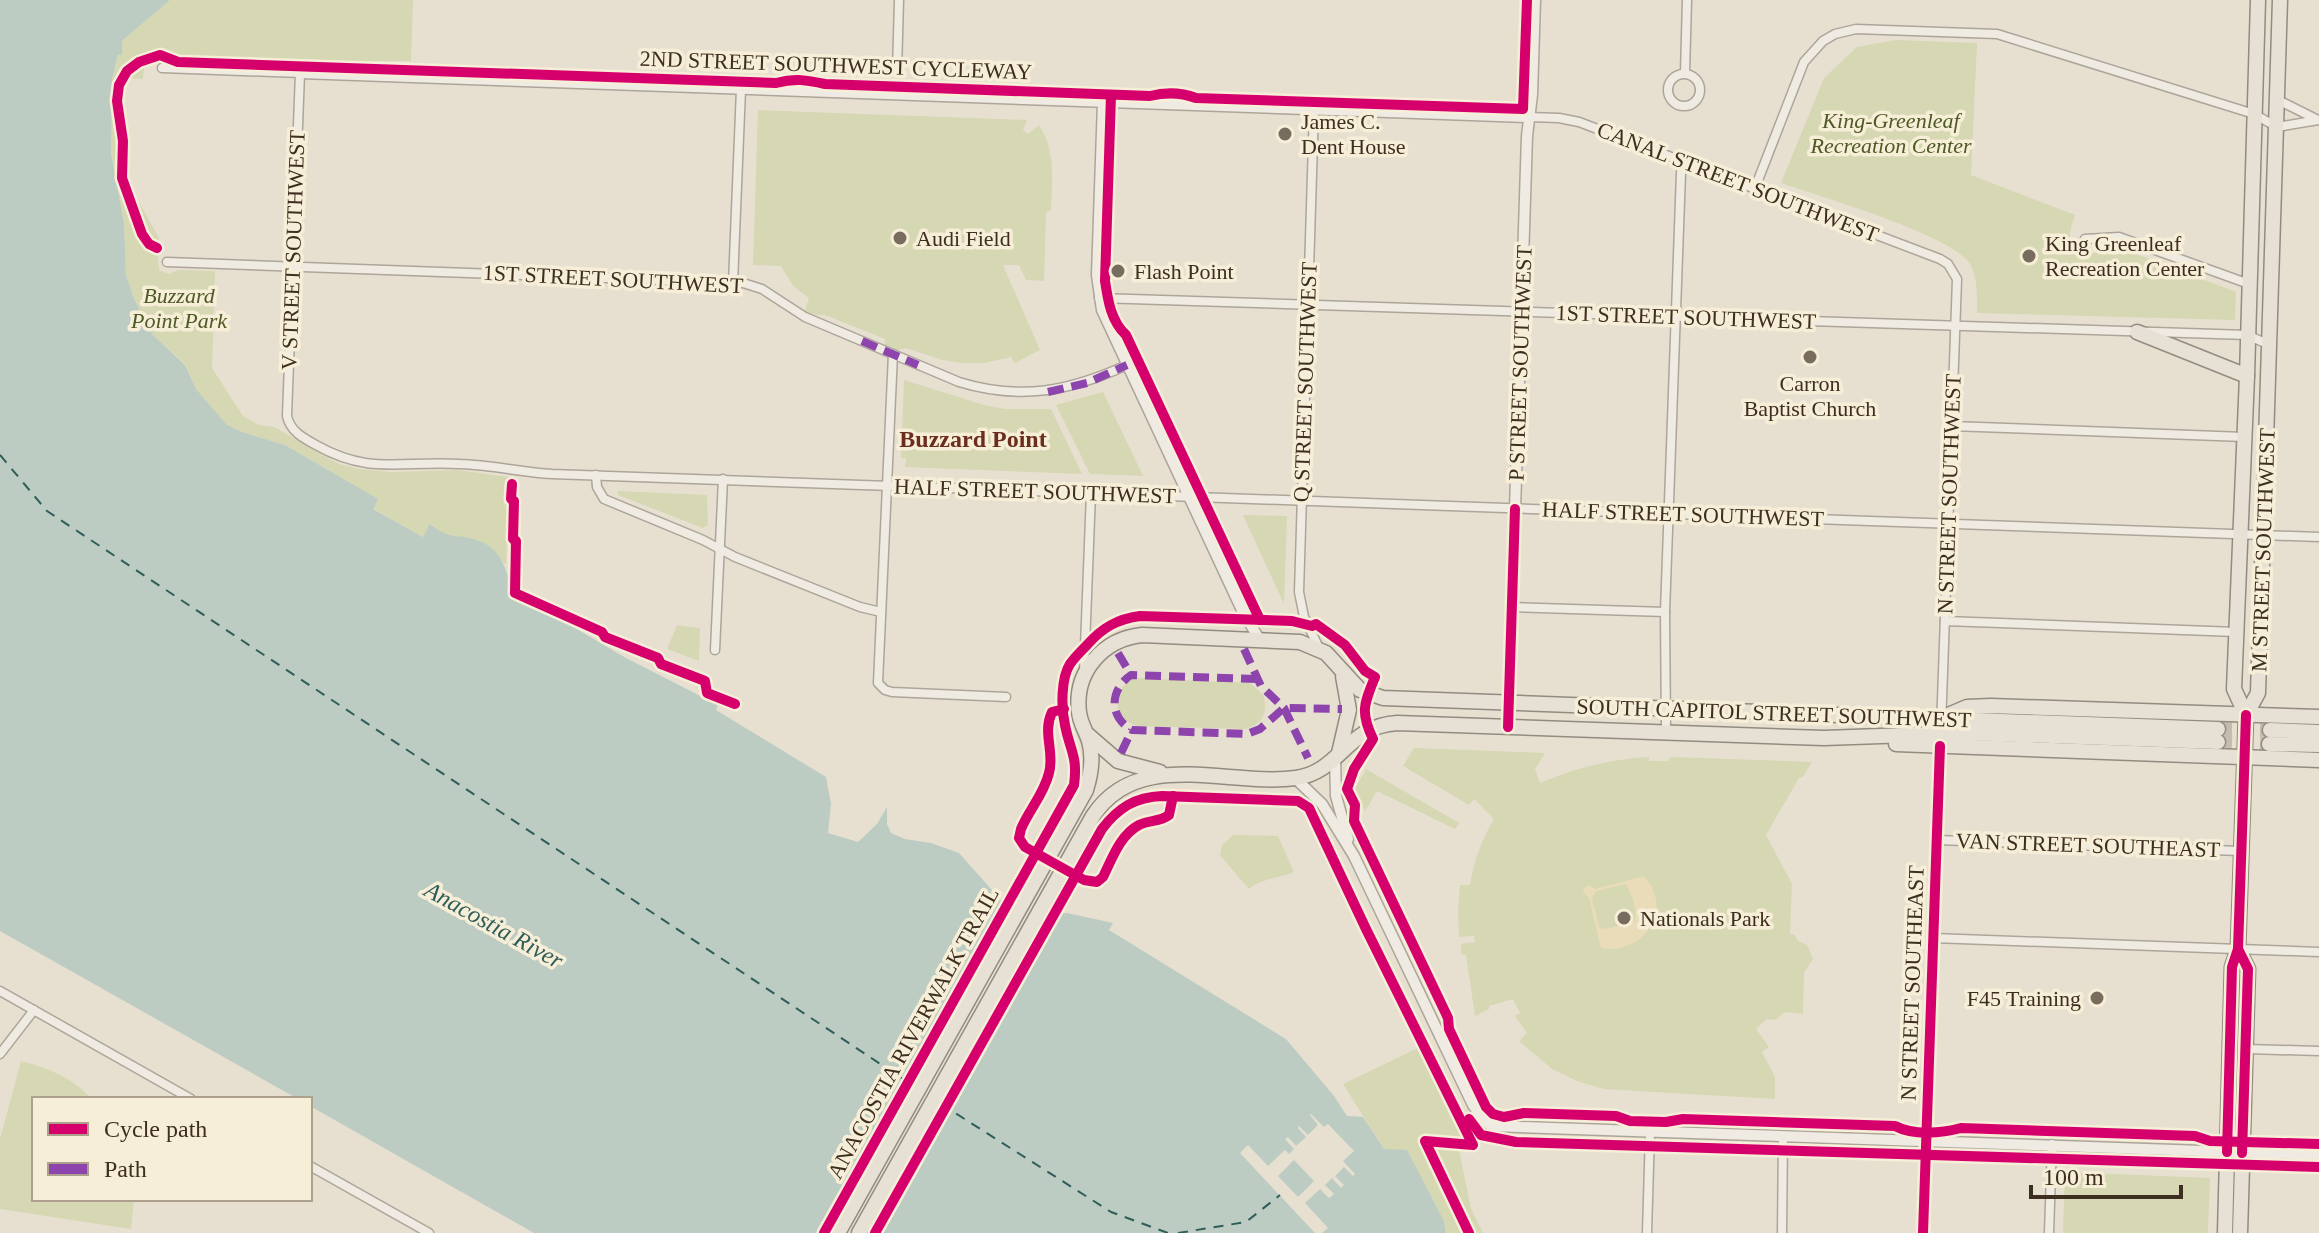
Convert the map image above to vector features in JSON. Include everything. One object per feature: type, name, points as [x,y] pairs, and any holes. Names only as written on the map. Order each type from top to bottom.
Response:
[{"type":"main road","name":"M STREET SOUTHWEST","points":[[2246,715],[2234,689],[2258,0]]},
{"type":"main road","name":"M STREET SOUTHWEST","points":[[2246,715],[2258,693],[2280,0]]},
{"type":"main road","points":[[2137,332],[2247,376]]},
{"type":"main road","name":"SOUTH CAPITOL STREET SOUTHWEST","points":[[1084,675],[1104,649],[1135,636],[1259,639],[1300,642],[1320,650],[1360,690],[1379,698],[1941,718],[2218,735],[1940,740]]},
{"type":"main road","points":[[1337,756],[1349,710],[1341,669]]},
{"type":"main road","points":[[838,1233],[1088,782],[1092,755],[1078,705],[1084,675]]},
{"type":"main road","points":[[1941,718],[1967,707],[1991,706],[2319,717]]},
{"type":"main road","points":[[2225,1233],[2232,967],[2238,949],[2246,715]]},
{"type":"main road","points":[[1085,732],[1118,761],[1168,774],[1295,778],[1314,772],[1362,733],[1385,724],[1824,738],[1865,743],[1940,740],[2319,760]]},
{"type":"main road","points":[[2319,732],[2270,737],[2319,745]]},
{"type":"main road","points":[[859,1233],[1097,808],[1113,792],[1131,782],[1168,774]]},
{"type":"main road","points":[[2238,949],[2248,969],[2240,1233]]},
{"type":"street","points":[[897,71],[899,0]]},
{"type":"street","name":"P STREET SOUTHWEST","points":[[1508,727],[1535,0]]},
{"type":"street","points":[[1685,73],[1687,0]]},
{"type":"street","points":[[1755,188],[1804,62],[1823,41],[1849,30],[1997,34],[2254,114],[2277,127],[2318,120]]},
{"type":"street","points":[[162,68],[1529,117]]},
{"type":"street","name":"V STREET SOUTHWEST","points":[[290,425],[287,416],[300,73]]},
{"type":"street","points":[[1685,73],[1697,81],[1700,91],[1691,104],[1681,106],[1672,101],[1667,91],[1674,76],[1685,73]]},
{"type":"street","points":[[733,283],[741,89]]},
{"type":"street","points":[[2278,100],[2318,120]]},
{"type":"street","points":[[1103,102],[1097,275],[1099,298],[1109,328],[1188,497],[1259,639]]},
{"type":"street","name":"Q STREET SOUTHWEST","points":[[1314,110],[1299,598],[1308,629],[1320,650]]},
{"type":"street","name":"CANAL STREET SOUTHWEST","points":[[1529,117],[1576,121],[1943,260]]},
{"type":"street","points":[[1666,732],[1665,612],[1683,161]]},
{"type":"street","points":[[2085,239],[2111,235],[2119,237],[2249,284]]},
{"type":"street","name":"N STREET SOUTHWEST","points":[[1940,740],[1957,279],[1943,260]]},
{"type":"street","name":"1ST STREET SOUTHWEST","points":[[167,262],[733,283],[756,287],[805,317],[970,385],[1048,392],[1080,385],[1127,365]]},
{"type":"street","name":"1ST STREET SOUTHWEST","points":[[1099,298],[2247,335],[2271,345]]},
{"type":"street","points":[[893,354],[878,679],[882,688],[898,692],[1006,697]]},
{"type":"street","name":"HALF STREET SOUTHWEST","points":[[290,425],[302,436],[336,456],[359,463],[390,466],[458,463],[542,473],[2319,537]]},
{"type":"street","points":[[1951,426],[2244,437]]},
{"type":"street","points":[[596,475],[597,487],[604,499],[860,607],[881,612]]},
{"type":"street","points":[[715,650],[723,479]]},
{"type":"street","points":[[1084,675],[1091,493]]},
{"type":"street","points":[[1512,607],[1665,612]]},
{"type":"street","points":[[1945,621],[2236,632]]},
{"type":"street","name":"N STREET SOUTHEAST","points":[[1923,1233],[1940,740]]},
{"type":"street","points":[[1337,756],[1336,796],[1354,856]]},
{"type":"street","points":[[1295,778],[1322,804],[1354,856],[1473,1105],[1487,1124],[1501,1128],[2319,1155]]},
{"type":"street","name":"VAN STREET SOUTHEAST","points":[[1937,840],[2240,851]]},
{"type":"street","points":[[1933,938],[2319,952]]},
{"type":"street","points":[[0,991],[187,1097]]},
{"type":"street","points":[[0,1054],[34,1010]]},
{"type":"street","points":[[2246,1049],[2319,1051]]},
{"type":"street","points":[[1647,1233],[1650,1132]]},
{"type":"street","points":[[1782,1233],[1783,1137]]},
{"type":"street","points":[[2049,1233],[2052,1144]]},
{"type":"street","points":[[312,1167],[429,1233]]},
{"type":"green space","name":"Buzzard Point Park","points":[[170,0],[413,0],[411,61],[295,61],[180,56],[164,48],[145,53],[143,79],[126,78],[122,123],[123,128],[128,129],[126,179],[159,238],[159,270],[169,274],[178,270],[215,271],[212,368],[243,416],[259,425],[274,427],[339,464],[359,469],[392,472],[457,470],[509,477],[506,565],[490,548],[445,535],[431,524],[423,537],[372,508],[377,499],[285,445],[227,425],[196,389],[185,364],[153,335],[134,299],[126,275],[124,223],[111,153],[112,80],[122,41]]},
{"type":"green space","name":"King-Greenleaf Recreation Center","points":[[1896,40],[1977,43],[1971,175],[2075,215],[2070,247],[2079,256],[2110,244],[2236,292],[2235,320],[1977,313],[1974,276],[1970,264],[1959,253],[1912,229],[1781,183],[1824,78],[1857,47]]},
{"type":"green space","name":"Audi Field","points":[[758,110],[1027,120],[1023,130],[1028,134],[1039,125],[1051,155],[1052,177],[1051,210],[1046,213],[1044,281],[1026,280],[1019,265],[1003,265],[1040,350],[1015,363],[1011,357],[984,363],[942,360],[906,348],[885,349],[885,339],[825,315],[804,314],[809,298],[794,287],[781,266],[753,265]]},
{"type":"green space","points":[[904,380],[984,405],[1005,409],[1051,409],[1082,474],[905,467],[906,458],[901,458]]},
{"type":"green space","points":[[1103,392],[1143,476],[1090,474],[1056,405]]},
{"type":"green space","points":[[618,491],[707,495],[708,525],[703,528],[618,495]]},
{"type":"green space","points":[[1243,515],[1287,516],[1284,604]]},
{"type":"green space","points":[[677,625],[700,628],[699,661],[667,649]]},
{"type":"green space","points":[[1135,678],[1250,683],[1263,695],[1263,716],[1245,729],[1137,726],[1123,719],[1117,701],[1120,690]]},
{"type":"green space","name":"Nationals Park","points":[[1414,748],[1545,753],[1535,769],[1540,783],[1594,765],[1635,758],[1649,757],[1649,761],[1669,761],[1670,757],[1812,762],[1803,777],[1799,778],[1766,835],[1792,884],[1790,935],[1794,934],[1798,941],[1807,945],[1813,959],[1804,973],[1803,1014],[1785,1012],[1775,1020],[1767,1019],[1756,1029],[1769,1047],[1762,1052],[1775,1077],[1775,1099],[1604,1089],[1552,1069],[1519,1041],[1527,1033],[1515,1016],[1520,1013],[1513,999],[1489,1006],[1489,1009],[1475,1016],[1466,955],[1462,955],[1461,944],[1475,942],[1474,936],[1459,937],[1460,885],[1470,885],[1479,851],[1494,819],[1474,799],[1469,805],[1403,766]]},
{"type":"green space","points":[[1366,769],[1459,823],[1455,829],[1377,791],[1365,811],[1355,789]]},
{"type":"green space","points":[[1233,835],[1278,836],[1294,872],[1249,889],[1220,855],[1222,845]]},
{"type":"green space","points":[[1420,1047],[1470,1150],[1459,1150],[1471,1209],[1483,1233],[1446,1233],[1444,1221],[1407,1151],[1384,1149],[1343,1084]]},
{"type":"green space","points":[[21,1061],[60,1075],[77,1085],[90,1097],[32,1097],[32,1201],[134,1201],[131,1229],[0,1209],[0,1139]]},
{"type":"green space","points":[[2065,1172],[2210,1178],[2208,1233],[2063,1233]]},
{"type":"sand","points":[[1644,876],[1653,889],[1656,903],[1650,928],[1630,945],[1616,949],[1601,948],[1589,898],[1583,893],[1584,888],[1590,885],[1595,889]],"holes":[[[1625,884],[1635,908],[1634,922],[1605,929],[1599,927],[1592,898],[1596,891]]]},
{"type":"water","name":"Anacostia River","points":[[0,0],[170,0],[122,41],[122,55],[118,55],[112,80],[111,153],[124,223],[126,275],[134,299],[153,335],[185,365],[196,389],[227,425],[285,445],[378,499],[373,509],[423,537],[430,524],[444,533],[471,538],[487,545],[503,563],[512,594],[551,610],[553,615],[626,658],[718,705],[716,710],[826,777],[831,804],[828,833],[858,842],[877,824],[887,807],[887,824],[891,833],[959,853],[1016,917],[1067,913],[1113,923],[1109,930],[1286,1039],[1347,1116],[1363,1117],[1384,1149],[1407,1150],[1444,1221],[1446,1233],[534,1233],[312,1107],[312,1097],[294,1097],[0,931]]},
{"type":"pier","points":[[1004,898],[1022,915],[1062,909],[881,1233],[816,1233]]},
{"type":"pier","points":[[1310,1115],[1324,1127],[1328,1124],[1354,1151],[1343,1161],[1355,1174],[1353,1176],[1344,1167],[1335,1176],[1344,1185],[1341,1188],[1332,1178],[1325,1185],[1334,1194],[1329,1198],[1320,1189],[1305,1203],[1328,1228],[1322,1233],[1315,1233],[1240,1153],[1248,1145],[1268,1166],[1285,1150],[1289,1154],[1294,1149],[1285,1139],[1288,1137],[1296,1146],[1306,1137],[1299,1126],[1308,1135],[1318,1125]],"holes":[[[1294,1160],[1314,1181],[1298,1197],[1278,1176]]]},
{"type":"ferry route","points":[[0,455],[47,511],[912,1085]]},
{"type":"ferry route","points":[[941,1104],[1111,1212],[1168,1233]]},
{"type":"ferry route","points":[[1178,1233],[1246,1222],[1280,1195]]},
{"type":"tunnel","points":[[2218,729],[2270,730]]},
{"type":"tunnel","points":[[2218,742],[2269,744]]},
{"type":"marked path","points":[[862,341],[918,365]]},
{"type":"marked path","points":[[1048,392],[1087,383],[1127,365]]},
{"type":"marked path","points":[[1244,649],[1261,686],[1284,708],[1308,758]]},
{"type":"marked path","points":[[1118,653],[1131,675]]},
{"type":"marked path","points":[[1257,679],[1131,675],[1116,695],[1116,711],[1132,730],[1247,734],[1260,729],[1284,708],[1342,709]]},
{"type":"marked path","points":[[1121,753],[1132,730]]},
{"type":"cycle path","name":"2ND STREET SOUTHWEST CYCLEWAY","points":[[157,248],[149,244],[142,234],[122,178],[123,141],[117,101],[119,85],[127,71],[139,62],[160,55],[178,62],[776,83],[801,80],[825,84],[1150,96],[1173,93],[1196,98],[1523,109],[1527,0]]},
{"type":"cycle path","points":[[1111,95],[1107,296],[1117,323],[1126,335],[1260,620]]},
{"type":"cycle path","points":[[512,484],[513,539],[516,541],[515,593],[602,632],[605,637],[658,658],[661,664],[705,681],[707,693],[735,704]]},
{"type":"cycle path","points":[[1508,727],[1515,509]]},
{"type":"cycle path","name":"ANACOSTIA RIVERWALK TRAIL","points":[[824,1233],[1074,785],[1074,760],[1062,702],[1063,685],[1070,664],[1104,629],[1124,619],[1140,616],[1316,624],[1345,645],[1365,671],[1375,677],[1365,708],[1366,722],[1373,739],[1354,769],[1347,789],[1355,805],[1354,821],[1448,1018],[1449,1029],[1486,1107],[1493,1114],[1504,1117],[1524,1113],[1616,1116],[1630,1121],[1683,1119],[1895,1126],[1928,1133],[1961,1128],[2195,1136],[2210,1141],[2319,1144]]},
{"type":"cycle path","points":[[1064,709],[1052,712],[1049,720],[1049,773],[1021,829],[1019,838],[1025,847],[1084,880],[1097,882],[1132,829],[1169,815],[1173,796]]},
{"type":"cycle path","points":[[2227,1152],[2232,967],[2238,949],[2246,715]]},
{"type":"cycle path","points":[[1923,1233],[1940,746]]},
{"type":"cycle path","points":[[875,1233],[1102,829],[1128,805],[1162,796],[1298,801],[1309,808],[1473,1145],[1425,1141],[1469,1233]]},
{"type":"cycle path","points":[[2238,949],[2248,969],[2242,1153]]},
{"type":"cycle path","points":[[1469,1119],[1481,1135],[1516,1142],[2319,1167]]},
{"type":"place","name":"James C. Dent House","points":[[1285,134]]},
{"type":"place","name":"Audi Field","points":[[900,238]]},
{"type":"place","name":"King Greenleaf Recreation Center","points":[[2029,256]]},
{"type":"place","name":"Flash Point","points":[[1118,271]]},
{"type":"place","name":"Carron Baptist Church","points":[[1810,357]]},
{"type":"place","name":"Nationals Park","points":[[1624,918]]},
{"type":"place","name":"F45 Training","points":[[2097,998]]},
{"type":"district","name":"Buzzard Point","points":[[973,439]]}]
